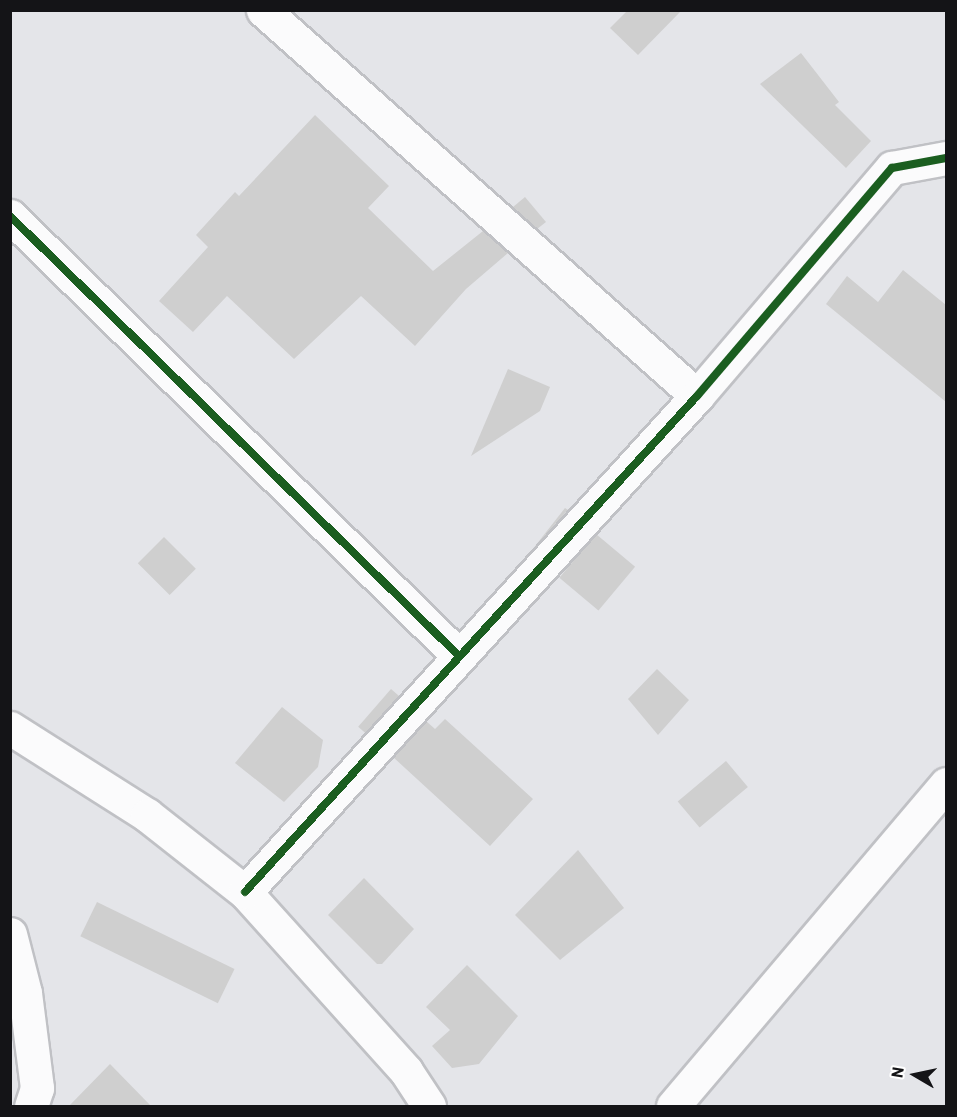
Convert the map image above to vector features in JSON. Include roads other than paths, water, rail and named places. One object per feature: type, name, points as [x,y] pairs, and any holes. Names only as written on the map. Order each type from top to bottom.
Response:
[{"type":"street","points":[[263,10],[697,396]]},
{"type":"street","points":[[245,892],[697,396],[892,168],[946,158]]},
{"type":"street","points":[[10,216],[459,656]]},
{"type":"street","points":[[10,728],[147,815],[245,892],[406,1071],[429,1107]]},
{"type":"street","points":[[673,1107],[946,784]]},
{"type":"street","points":[[10,934],[25,993],[37,1088],[31,1107]]}]
